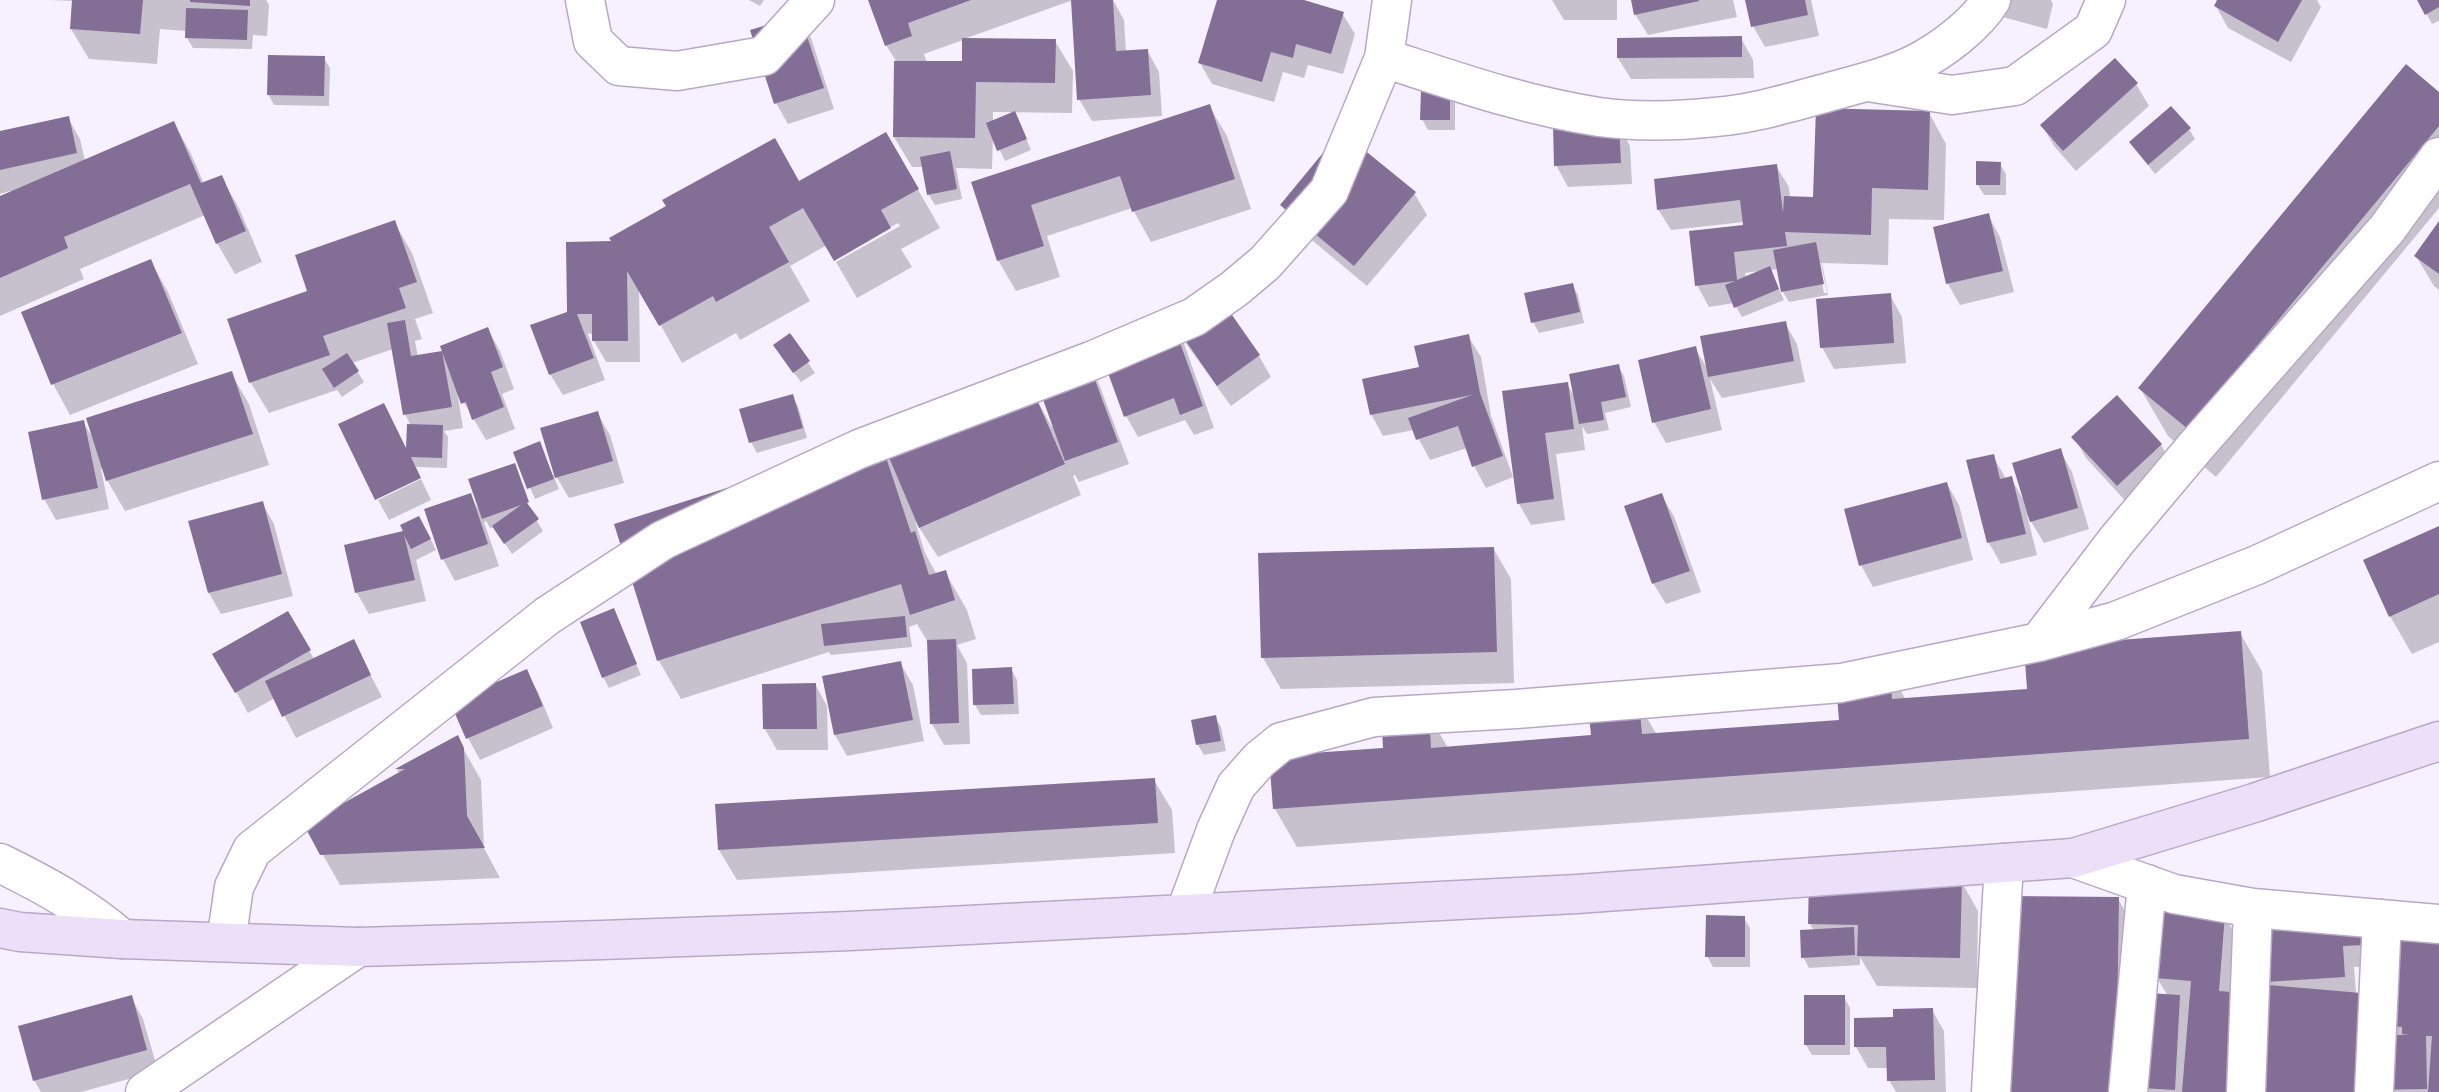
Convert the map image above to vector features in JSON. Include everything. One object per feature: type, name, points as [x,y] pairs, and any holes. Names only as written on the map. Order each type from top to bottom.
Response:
[{"type":"main road","points":[[0,928],[20,932],[122,939],[358,947],[849,931],[1577,894],[2073,858],[2254,803],[2439,741]]},
{"type":"street","points":[[585,0],[593,41],[619,66],[677,71],[765,56],[815,0]]},
{"type":"street","points":[[226,942],[234,887],[252,850],[547,616],[663,540],[859,449],[1091,361],[1194,317],[1234,289],[1265,263],[1329,191],[1384,58],[1392,0]]},
{"type":"street","points":[[1384,58],[1528,103],[1614,118],[1654,120],[1717,117],[1768,108],[1866,82],[1915,64],[1955,39],[1991,0]]},
{"type":"street","points":[[1866,82],[1952,95],[2015,86],[2093,30],[2106,0]]},
{"type":"street","points":[[2039,642],[2187,456],[2387,229],[2439,157]]},
{"type":"street","points":[[1185,914],[1216,830],[1236,786],[1259,760],[1281,742],[1374,717],[1516,709],[1841,682],[2039,642],[2116,621],[2257,565],[2439,481]]},
{"type":"street","points":[[2073,858],[2174,894],[2253,908],[2439,923]]},
{"type":"street","points":[[0,863],[79,906],[122,939]]},
{"type":"street","points":[[1991,1092],[2004,863]]},
{"type":"street","points":[[2128,1092],[2147,884]]},
{"type":"street","points":[[2246,1092],[2253,908]]},
{"type":"street","points":[[2374,1092],[2382,919]]},
{"type":"street","points":[[145,1092],[358,947]]},
{"type":"building","points":[[72,0],[143,0],[140,34],[70,29]]},
{"type":"building","points":[[250,0],[250,6],[190,2]]},
{"type":"building","points":[[868,0],[971,0],[908,23],[912,36],[885,46]]},
{"type":"building","points":[[1071,0],[1113,0],[1116,51],[1148,49],[1151,95],[1077,100]]},
{"type":"building","points":[[1217,0],[1304,0],[1344,12],[1331,54],[1296,44],[1293,58],[1271,52],[1262,82],[1198,63]]},
{"type":"building","points":[[1631,0],[1699,0],[1699,1],[1634,15]]},
{"type":"building","points":[[1745,0],[1805,0],[1808,15],[1751,27]]},
{"type":"building","points":[[2217,0],[2302,0],[2278,42],[2214,6]]},
{"type":"building","points":[[2417,0],[2439,0],[2439,7],[2425,15]]},
{"type":"building","points":[[186,8],[248,10],[247,40],[185,38]]},
{"type":"building","points":[[800,15],[824,88],[774,104],[750,30]]},
{"type":"building","points":[[1742,36],[1742,57],[1617,58],[1617,38]]},
{"type":"building","points":[[962,38],[1056,39],[1055,83],[976,82],[975,138],[893,137],[894,61],[962,61]]},
{"type":"building","points":[[268,55],[325,56],[324,96],[267,95]]},
{"type":"building","points":[[2115,58],[2138,83],[2063,151],[2040,125]]},
{"type":"building","points":[[2406,64],[2439,92],[2439,126],[2188,429],[2138,388]]},
{"type":"building","points":[[1421,90],[1450,91],[1450,120],[1420,120]]},
{"type":"building","points":[[1210,104],[1235,179],[1132,212],[1120,176],[1031,205],[1044,246],[997,261],[971,182]]},
{"type":"building","points":[[2171,106],[2191,128],[2148,165],[2129,142]]},
{"type":"building","points":[[1816,108],[1930,111],[1928,190],[1872,188],[1871,235],[1785,232],[1787,246],[1734,252],[1737,280],[1770,266],[1779,289],[1734,308],[1725,285],[1735,281],[1695,286],[1689,231],[1743,225],[1740,200],[1657,210],[1654,179],[1777,164],[1783,213],[1784,196],[1813,197]]},
{"type":"building","points":[[1015,111],[1027,139],[997,151],[986,123]]},
{"type":"building","points":[[69,116],[77,153],[0,170],[0,131]]},
{"type":"building","points":[[174,121],[201,183],[222,175],[246,231],[216,244],[190,184],[64,237],[68,248],[0,278],[0,196]]},
{"type":"building","points":[[1619,123],[1621,163],[1554,166],[1553,125]]},
{"type":"building","points":[[1341,131],[1416,192],[1354,266],[1280,205]]},
{"type":"building","points":[[886,132],[919,189],[881,210],[891,228],[834,261],[803,208],[769,227],[789,262],[716,302],[713,296],[659,326],[627,271],[628,341],[592,341],[592,314],[577,314],[594,358],[549,375],[530,325],[567,312],[566,242],[611,241],[609,238],[666,206],[662,200],[775,138],[799,181]]},
{"type":"building","points":[[950,151],[957,189],[927,195],[920,157]]},
{"type":"building","points":[[1976,161],[2001,162],[2000,185],[1976,185]]},
{"type":"building","points":[[1989,213],[2003,271],[1946,284],[1933,227]]},
{"type":"building","points":[[395,220],[417,282],[399,288],[406,308],[323,336],[330,355],[249,383],[227,319],[307,291],[295,255]]},
{"type":"building","points":[[2439,221],[2439,274],[2414,256]]},
{"type":"building","points":[[1816,242],[1824,284],[1781,292],[1773,250]]},
{"type":"building","points":[[151,259],[182,333],[51,385],[21,312]]},
{"type":"building","points":[[1573,283],[1580,312],[1531,323],[1524,293]]},
{"type":"building","points":[[1211,285],[1260,355],[1217,386],[1172,321],[1203,406],[1180,415],[1174,398],[1124,417],[1096,340],[1169,313]]},
{"type":"building","points":[[1891,293],[1894,343],[1820,348],[1816,299]]},
{"type":"building","points":[[405,320],[411,356],[442,351],[452,407],[403,415],[387,323]]},
{"type":"building","points":[[1786,321],[1794,361],[1708,377],[1700,336]]},
{"type":"building","points":[[488,327],[503,367],[491,372],[504,407],[472,420],[466,402],[461,404],[440,346]]},
{"type":"building","points":[[790,333],[810,361],[793,373],[773,345]]},
{"type":"building","points":[[1469,334],[1480,393],[1503,456],[1472,467],[1458,426],[1416,440],[1408,418],[1472,395],[1370,415],[1362,379],[1419,367],[1414,346]]},
{"type":"building","points":[[1696,346],[1711,409],[1652,423],[1638,360]]},
{"type":"building","points":[[347,353],[359,371],[334,388],[322,369]]},
{"type":"building","points":[[1088,361],[1118,442],[1065,461],[1036,380]]},
{"type":"building","points":[[1619,364],[1626,397],[1601,402],[1604,420],[1579,424],[1569,374]]},
{"type":"building","points":[[232,371],[253,434],[106,481],[86,418]]},
{"type":"building","points":[[1568,382],[1574,429],[1545,433],[1554,499],[1517,504],[1502,391]]},
{"type":"building","points":[[1031,386],[1065,464],[919,528],[885,448]]},
{"type":"building","points":[[793,394],[803,428],[749,443],[739,409]]},
{"type":"building","points":[[2117,395],[2162,444],[2117,486],[2071,437]]},
{"type":"building","points":[[384,403],[406,448],[407,424],[443,425],[442,458],[411,457],[421,478],[375,500],[338,424]]},
{"type":"building","points":[[598,411],[613,461],[555,478],[540,428]]},
{"type":"building","points":[[84,420],[98,488],[42,500],[28,432]]},
{"type":"building","points":[[880,439],[911,533],[915,531],[929,575],[946,570],[955,600],[910,615],[901,584],[657,661],[614,524]]},
{"type":"building","points":[[540,441],[554,479],[527,489],[513,452]]},
{"type":"building","points":[[2061,448],[2078,508],[2030,522],[2012,463]]},
{"type":"building","points":[[1994,454],[2000,479],[2012,476],[2026,534],[1987,543],[1966,460]]},
{"type":"building","points":[[515,463],[529,502],[527,503],[539,519],[504,544],[492,526],[521,505],[482,519],[468,479]]},
{"type":"building","points":[[1947,482],[1962,538],[1859,566],[1844,509]]},
{"type":"building","points":[[471,493],[488,544],[441,560],[424,509]]},
{"type":"building","points":[[1662,493],[1690,571],[1652,584],[1624,506]]},
{"type":"building","points":[[263,501],[282,574],[208,593],[188,521]]},
{"type":"building","points":[[419,516],[431,539],[411,549],[404,535],[415,580],[355,593],[344,545],[403,531],[400,525]]},
{"type":"building","points":[[2439,526],[2439,594],[2389,617],[2363,560]]},
{"type":"building","points":[[1494,547],[1497,652],[1261,658],[1258,553]]},
{"type":"building","points":[[614,608],[637,664],[602,678],[580,622]]},
{"type":"building","points":[[288,611],[311,650],[235,693],[212,654]]},
{"type":"building","points":[[905,616],[907,637],[824,646],[821,624]]},
{"type":"building","points":[[2241,631],[2249,739],[1273,809],[1269,756],[1383,748],[1381,714],[1429,711],[1431,748],[1591,735],[1588,705],[1639,701],[1642,734],[1839,720],[1835,672],[1890,668],[1892,699],[2027,689],[2024,647]]},
{"type":"building","points":[[354,639],[371,675],[282,717],[265,681]]},
{"type":"building","points":[[956,639],[959,723],[930,724],[927,640]]},
{"type":"building","points":[[901,661],[913,720],[834,735],[822,676]]},
{"type":"building","points":[[1012,667],[1014,704],[973,705],[972,669]]},
{"type":"building","points":[[527,669],[543,706],[466,739],[450,702]]},
{"type":"building","points":[[816,683],[817,729],[763,729],[762,684]]},
{"type":"building","points":[[1216,715],[1221,741],[1196,745],[1191,720]]},
{"type":"building","points":[[458,735],[464,748],[467,816],[485,848],[320,855],[304,825],[405,769],[395,769]]},
{"type":"building","points":[[1155,778],[1158,823],[718,850],[715,804]]},
{"type":"building","points":[[1809,877],[1962,879],[1960,958],[1857,956],[1858,925],[1808,924]]},
{"type":"building","points":[[2007,896],[2119,897],[2116,1092],[2005,1092]]},
{"type":"building","points":[[2161,908],[2225,914],[2219,991],[2244,993],[2245,983],[2361,993],[2354,1092],[2182,1092],[2191,981],[2155,978]]},
{"type":"building","points":[[2361,909],[2363,945],[2343,946],[2345,977],[2249,983],[2246,916]]},
{"type":"building","points":[[2388,913],[2439,917],[2439,1092],[2428,1092],[2432,1036],[2426,1036],[2427,1089],[2366,1090],[2365,1035],[2409,1035],[2402,1034],[2402,1027],[2366,1024]]},
{"type":"building","points":[[1706,915],[1745,916],[1745,957],[1705,957]]},
{"type":"building","points":[[1854,927],[1855,955],[1801,958],[1800,930]]},
{"type":"building","points":[[2148,993],[2180,995],[2175,1090],[2142,1088]]},
{"type":"building","points":[[132,995],[147,1050],[33,1081],[18,1026]]},
{"type":"building","points":[[1804,995],[1845,995],[1845,1045],[1804,1045]]},
{"type":"building","points":[[1933,1008],[1935,1080],[1887,1081],[1886,1047],[1854,1047],[1854,1018],[1893,1017],[1893,1009]]}]
